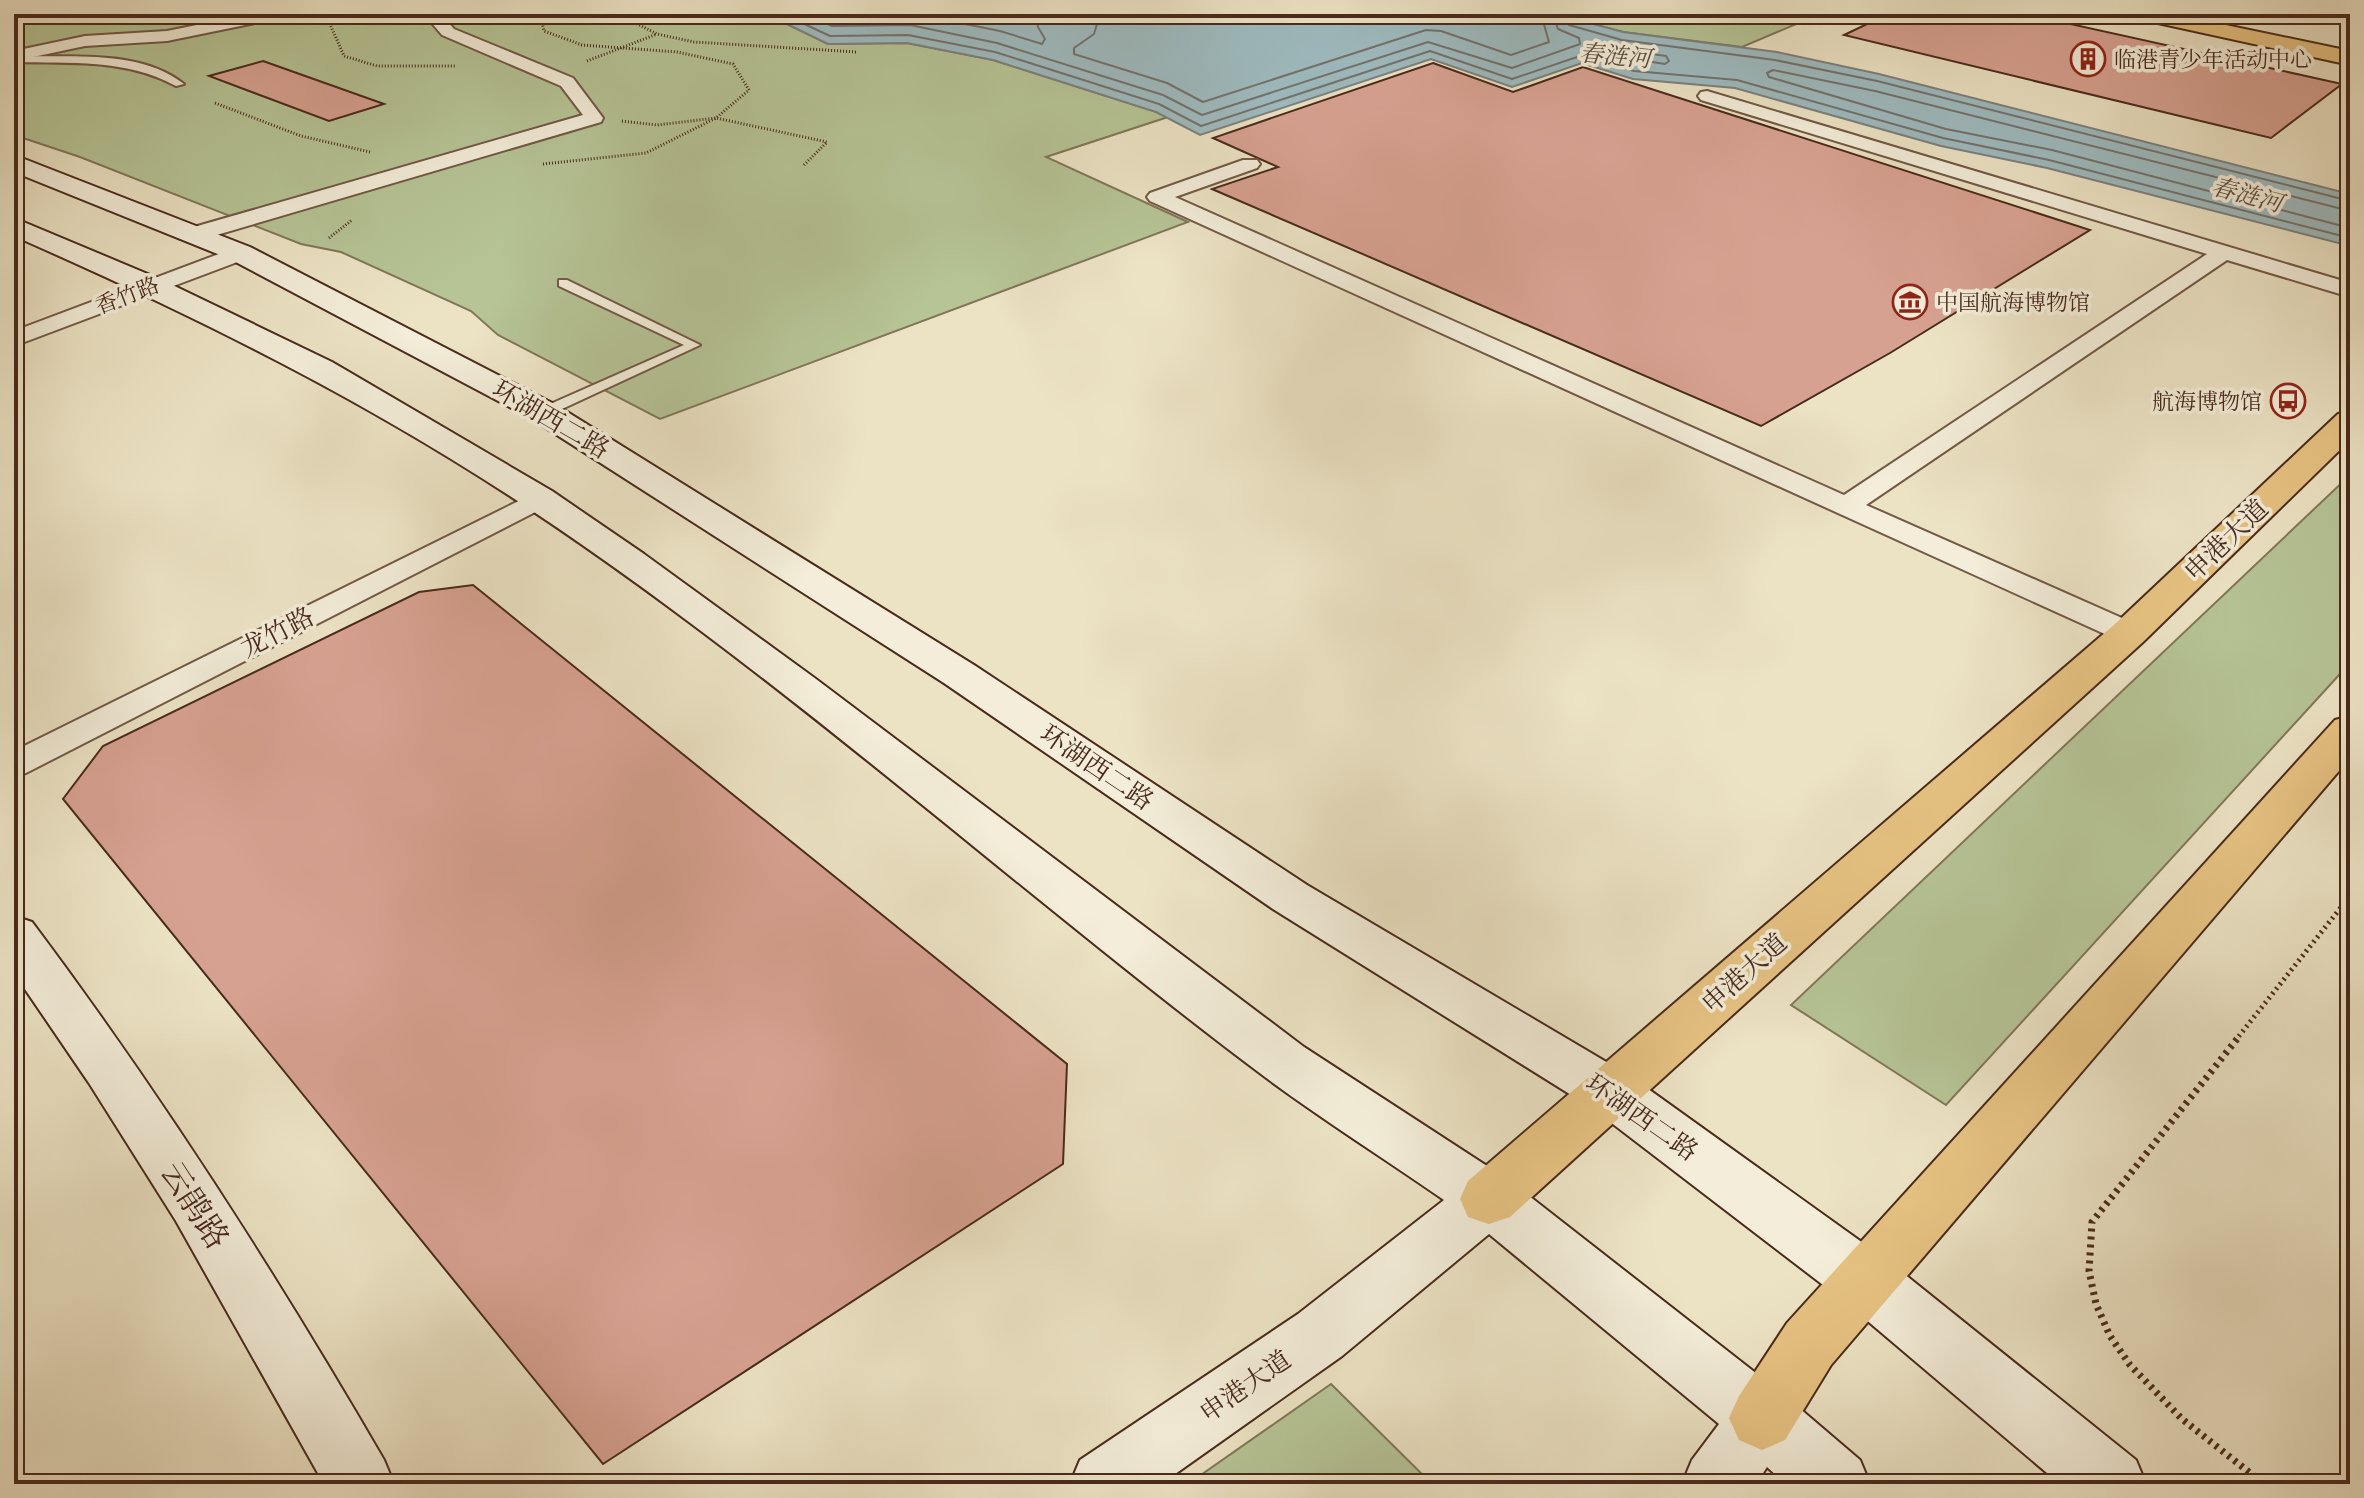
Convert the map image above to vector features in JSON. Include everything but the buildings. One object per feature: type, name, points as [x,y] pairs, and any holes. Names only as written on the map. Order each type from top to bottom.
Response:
[{"type":"main road","points":[[2144,14],[2350,58]]},
{"type":"main road","name":"环湖西二路","points":[[14,163],[240,253],[544,412],[959,674],[1290,897],[1611,1092],[1866,1281],[2112,1484]]},
{"type":"main road","points":[[14,226],[152,286],[321,369],[539,499],[631,562],[801,688],[1285,1062],[1489,1199],[1762,1418],[1836,1484]]},
{"type":"main road","name":"申港大道","points":[[1104,1484],[1320,1335],[1489,1199],[2129,633],[2350,421]]},
{"type":"main road","points":[[1716,1484],[1809,1344],[2350,730]]},
{"type":"main road","name":"云鹃路","points":[[14,935],[71,1011],[273,1326],[360,1484]]},
{"type":"street","points":[[14,58],[85,41],[167,36],[255,18],[296,14]]},
{"type":"street","points":[[195,234],[594,118],[567,82],[448,32],[432,14]]},
{"type":"street","points":[[1707,96],[2350,290]]},
{"type":"street","points":[[1250,164],[1157,197],[2129,633]]},
{"type":"street","points":[[1846,506],[2224,252]]},
{"type":"street","name":"香竹路","points":[[14,339],[240,253]]},
{"type":"street","name":"龙竹路","points":[[14,765],[539,499]]},
{"type":"lane","points":[[14,58],[135,66],[163,74],[179,84]]},
{"type":"lane","points":[[544,412],[694,345],[563,283]]},
{"type":"path","points":[[325,14],[344,56],[377,66],[465,66]]},
{"type":"path","points":[[540,14],[544,31],[582,45],[677,52],[733,64],[749,90],[716,118]]},
{"type":"path","points":[[618,14],[657,34],[736,47],[857,52]]},
{"type":"path","points":[[552,75],[657,34]]},
{"type":"path","points":[[594,118],[657,125],[716,118],[827,142],[803,166]]},
{"type":"path","points":[[2264,1484],[2177,1418],[2138,1376],[2103,1322],[2089,1273],[2092,1222],[2350,896]]},
{"type":"green space","points":[[14,14],[754,14],[787,24],[828,44],[907,43],[993,60],[1168,117],[1046,157],[1188,222],[660,419],[498,335],[471,311],[341,252],[301,244],[80,157],[14,135]]},
{"type":"green space","points":[[1556,14],[1820,14],[1742,47],[1623,32]]},
{"type":"green space","points":[[2350,475],[2350,663],[1946,1105],[1791,1005]]},
{"type":"green space","points":[[1331,1384],[1432,1484],[1188,1484]]},
{"type":"water","name":"春涟河","points":[[754,14],[1025,14],[1068,18],[1097,14],[1556,14],[1623,32],[1777,52],[1879,74],[2350,194],[2350,246],[2047,168],[1941,146],[1735,88],[1633,79],[1582,63],[1512,87],[1431,59],[1200,135],[1156,112],[993,60],[907,43],[828,44],[787,24]]},
{"type":"place","name":"临港青少年活动中心","points":[[2088,59]]},
{"type":"place","name":"中国航海博物馆","points":[[1910,302]]},
{"type":"place","name":"航海博物馆","points":[[2288,401]]}]
